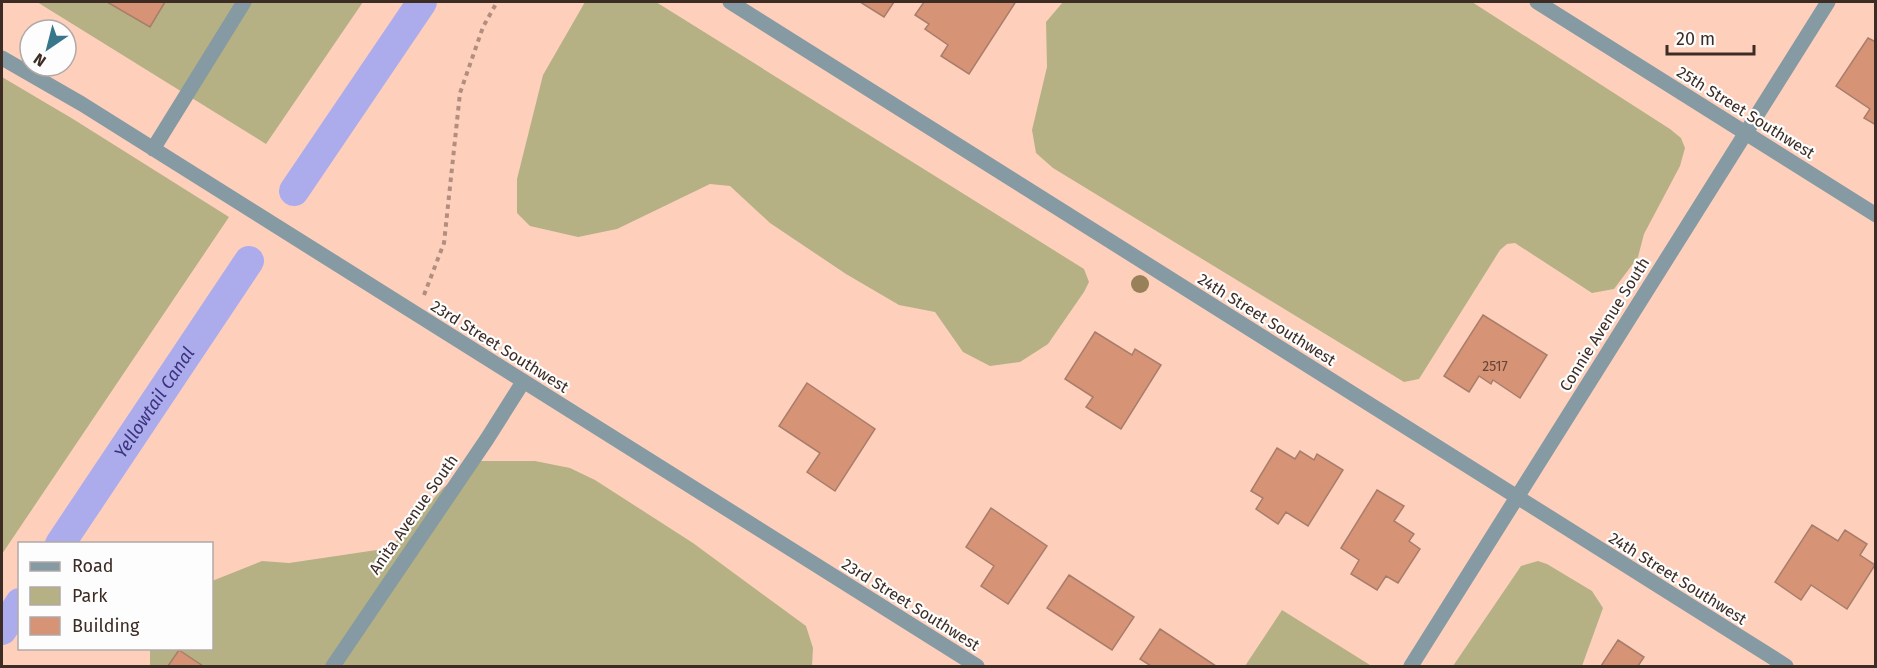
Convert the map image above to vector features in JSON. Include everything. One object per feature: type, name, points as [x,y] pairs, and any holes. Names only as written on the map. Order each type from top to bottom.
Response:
[{"type":"street","points":[[153,148],[244,2]]},
{"type":"street","name":"24th Street Southwest","points":[[730,2],[1786,666]]},
{"type":"street","name":"25th Street Southwest","points":[[1537,2],[1875,214]]},
{"type":"street","name":"Connie Avenue South","points":[[1411,666],[1828,2]]},
{"type":"street","name":"23rd Street Southwest","points":[[2,57],[153,148],[977,666]]},
{"type":"street","name":"Anita Avenue South","points":[[333,666],[523,382]]},
{"type":"path","points":[[417,315],[444,243],[460,93],[483,27],[497,2]]},
{"type":"green space","points":[[37,2],[363,2],[266,144],[78,27],[78,18],[63,18]]},
{"type":"green space","points":[[585,2],[656,2],[1084,269],[1089,282],[1084,292],[1048,344],[1020,362],[990,366],[963,352],[935,312],[899,305],[846,274],[770,223],[730,186],[710,184],[617,229],[578,237],[530,226],[517,213],[517,179],[543,75]]},
{"type":"green space","points":[[1063,2],[1472,2],[1670,129],[1681,138],[1685,148],[1680,166],[1644,234],[1638,257],[1614,289],[1592,293],[1515,243],[1507,244],[1500,250],[1419,379],[1404,382],[1053,168],[1036,153],[1032,130],[1047,67],[1046,22]]},
{"type":"green space","points":[[2,77],[229,217],[2,554]]},
{"type":"green space","points":[[478,461],[535,461],[570,468],[595,480],[693,543],[806,626],[813,648],[812,666],[150,666],[150,650],[213,650],[213,581],[262,561],[289,563],[390,548],[443,488]]},
{"type":"green space","points":[[1538,561],[1592,591],[1603,608],[1582,666],[1453,666],[1521,566]]},
{"type":"green space","points":[[1282,610],[1370,665],[1371,666],[1245,666]]},
{"type":"building","points":[[107,2],[165,2],[150,27]]},
{"type":"building","points":[[860,2],[894,2],[884,17]]},
{"type":"building","points":[[924,2],[1015,3],[969,74],[941,56],[948,45],[925,29],[929,24],[915,15]]},
{"type":"building","points":[[1868,38],[1876,42],[1876,125],[1864,118],[1870,109],[1836,86]]},
{"type":"building","points":[[1483,315],[1547,355],[1520,398],[1493,380],[1491,384],[1479,376],[1469,392],[1444,376]]},
{"type":"building","points":[[1095,332],[1132,355],[1135,349],[1161,365],[1121,429],[1086,407],[1093,397],[1065,379]]},
{"type":"building","points":[[807,383],[875,429],[835,491],[807,472],[820,453],[779,426]]},
{"type":"building","points":[[1277,448],[1295,459],[1300,451],[1314,460],[1317,454],[1343,470],[1308,526],[1286,512],[1278,524],[1256,509],[1263,498],[1251,491]]},
{"type":"building","points":[[1377,490],[1404,506],[1394,521],[1414,534],[1409,541],[1420,549],[1398,583],[1386,576],[1377,590],[1351,574],[1359,560],[1341,548]]},
{"type":"building","points":[[991,508],[1047,546],[1008,604],[981,586],[994,566],[966,547]]},
{"type":"building","points":[[1812,525],[1838,541],[1845,530],[1867,544],[1860,555],[1875,565],[1847,609],[1811,585],[1801,600],[1775,582]]},
{"type":"building","points":[[1069,575],[1134,617],[1112,650],[1047,608]]},
{"type":"building","points":[[1160,629],[1216,666],[1151,666],[1140,659]]},
{"type":"building","points":[[1618,640],[1644,657],[1638,666],[1601,666]]},
{"type":"building","points":[[179,650],[203,666],[168,666]]},
{"type":"waterway","name":"Yellowtail Canal","points":[[294,191],[422,2]]},
{"type":"waterway","name":"Yellowtail Canal","points":[[61,542],[249,261]]},
{"type":"waterway","name":"Yellowtail Canal","points":[[2,630],[18,606]]}]
